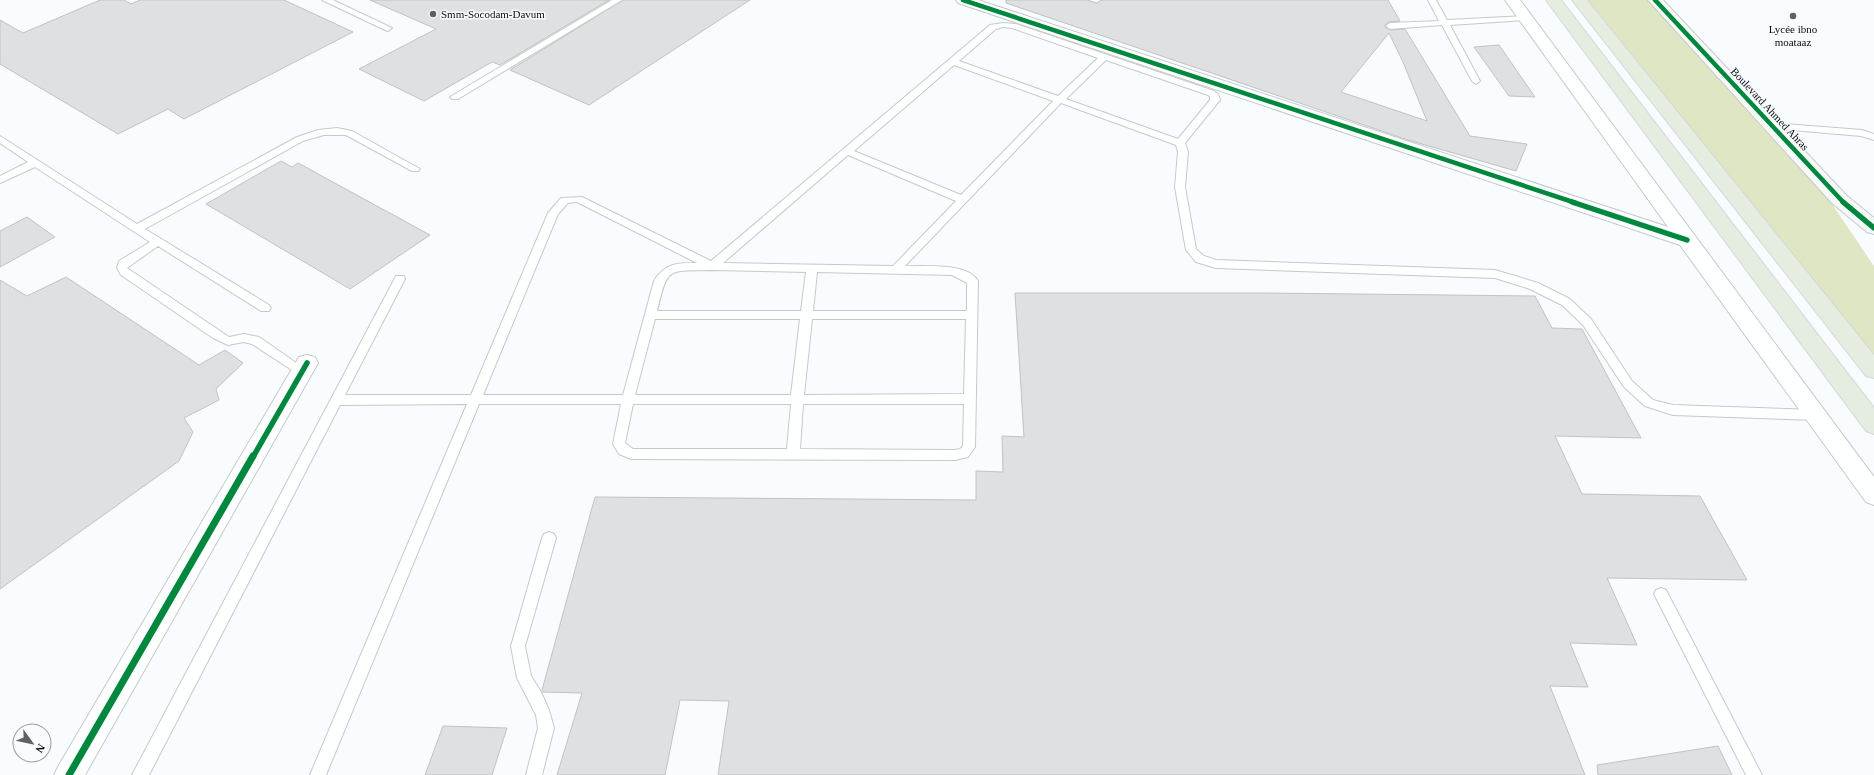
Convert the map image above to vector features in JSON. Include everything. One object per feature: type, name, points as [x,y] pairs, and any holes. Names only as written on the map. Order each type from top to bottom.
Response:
[{"type":"highway","points":[[1553,0],[1874,424]]},
{"type":"highway","points":[[1579,0],[1874,370]]},
{"type":"street","points":[[963,0],[1687,240]]},
{"type":"street","points":[[1512,0],[1874,495]]},
{"type":"street","name":"Boulevard Ahmed Ahras","points":[[1655,0],[1839,199],[1874,228]]},
{"type":"street","points":[[69,775],[304,368]]},
{"type":"lane","points":[[326,0],[388,28]]},
{"type":"lane","points":[[455,97],[618,0]]},
{"type":"lane","points":[[1432,0],[1476,81]]},
{"type":"lane","points":[[1390,26],[1526,18]]},
{"type":"lane","points":[[712,266],[952,61],[994,27],[1003,25],[1013,26],[1211,93],[1215,96],[1215,100],[1180,144]]},
{"type":"lane","points":[[896,269],[1059,100],[1104,57]]},
{"type":"lane","points":[[952,61],[1180,144],[1183,152],[1180,187],[1191,250],[1200,259],[1216,264],[1495,274],[1534,286],[1566,302],[1587,322],[1628,384],[1649,403],[1673,410],[1816,415]]},
{"type":"lane","points":[[1772,126],[1862,133],[1874,137]]},
{"type":"lane","points":[[136,229],[300,139],[326,131],[342,131],[349,133],[415,169]]},
{"type":"lane","points":[[0,139],[136,229],[265,308]]},
{"type":"lane","points":[[846,151],[963,200]]},
{"type":"lane","points":[[0,180],[35,163]]},
{"type":"lane","points":[[318,775],[553,213],[565,200],[578,199],[712,266]]},
{"type":"lane","points":[[157,242],[123,264],[122,268],[125,272],[228,341],[244,338],[255,340],[304,368]]},
{"type":"lane","points":[[712,266],[812,267],[953,270],[964,274],[973,281],[969,446],[964,453],[955,455],[631,454],[623,450],[619,444],[628,399],[659,282],[666,271],[679,267],[712,266]]},
{"type":"lane","points":[[794,455],[797,399],[812,267]]},
{"type":"lane","points":[[140,775],[400,279]]},
{"type":"lane","points":[[650,315],[972,315]]},
{"type":"lane","points":[[337,400],[969,399]]},
{"type":"lane","points":[[534,775],[546,728],[544,715],[536,697],[524,678],[518,646],[549,538]]},
{"type":"lane","points":[[1661,594],[1754,775]]},
{"type":"green space","points":[[1579,0],[1653,0],[1813,176],[1874,266],[1874,370]]},
{"type":"building","points":[[100,0],[124,0],[131,4],[140,0],[284,0],[353,32],[184,119],[168,109],[118,134],[0,64],[0,20],[23,33]]},
{"type":"building","points":[[370,0],[609,0],[500,65],[492,62],[424,101],[359,69],[436,29]]},
{"type":"building","points":[[623,0],[750,0],[589,105],[510,70]]},
{"type":"building","points":[[1006,0],[1087,0],[1097,3],[1101,0],[1388,0],[1400,21],[1389,22],[1385,25],[1385,27],[1390,30],[1405,29],[1470,136],[1527,144],[1516,171],[1408,140],[1006,3]],"holes":[[[1389,33],[1403,62],[1427,121],[1341,92]]]},
{"type":"building","points":[[1499,45],[1535,97],[1509,96],[1474,47]]},
{"type":"building","points":[[281,161],[292,167],[298,163],[430,235],[350,289],[206,204]]},
{"type":"building","points":[[27,217],[55,237],[0,267],[0,231]]},
{"type":"building","points":[[66,277],[199,365],[225,350],[243,363],[216,389],[219,400],[184,418],[193,432],[179,461],[0,589],[0,280],[27,296]]},
{"type":"building","points":[[1015,293],[1266,293],[1535,296],[1552,328],[1582,329],[1641,438],[1555,436],[1582,494],[1700,496],[1747,580],[1607,578],[1637,645],[1570,643],[1588,687],[1550,686],[1585,775],[718,775],[729,701],[680,700],[665,775],[557,775],[582,693],[543,692],[542,690],[595,497],[976,500],[976,471],[1003,472],[1002,436],[1024,437]]},
{"type":"building","points":[[443,726],[507,728],[492,775],[425,775]]},
{"type":"building","points":[[1718,746],[1732,775],[1598,775],[1597,765]]},
{"type":"cycle path","points":[[963,0],[1687,240]]},
{"type":"cycle path","points":[[1655,0],[1839,199],[1874,228]]},
{"type":"cycle path","points":[[69,775],[307,363]]},
{"type":"place","name":"Smm-Socodam-Davum","points":[[433,14]]},
{"type":"place","name":"Lycée ibno moataaz","points":[[1793,16]]}]
